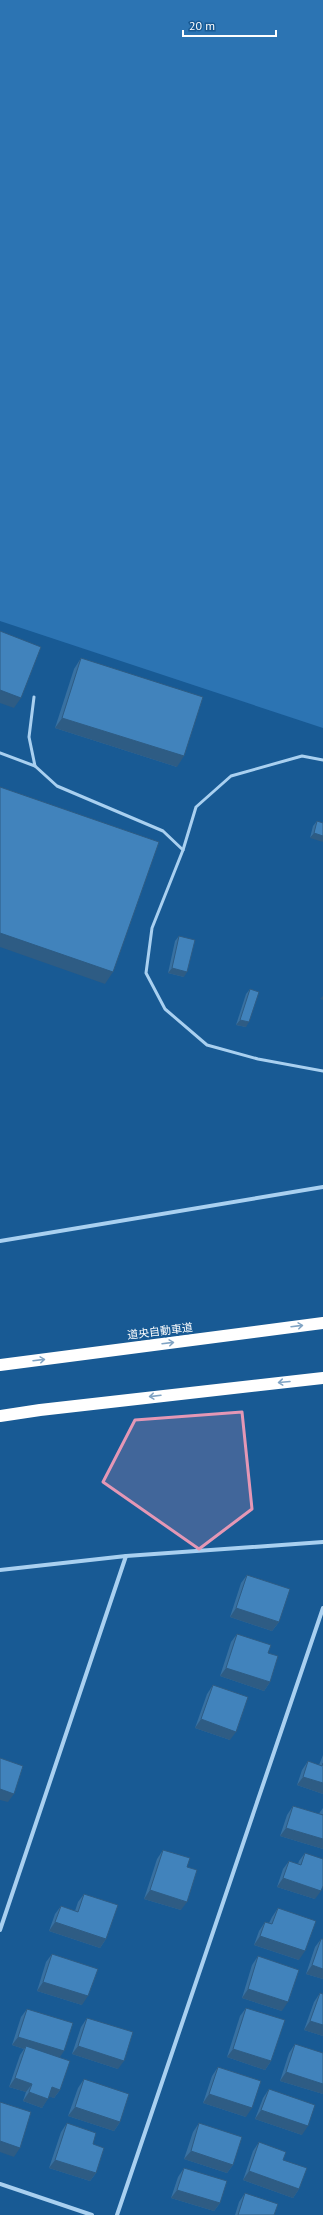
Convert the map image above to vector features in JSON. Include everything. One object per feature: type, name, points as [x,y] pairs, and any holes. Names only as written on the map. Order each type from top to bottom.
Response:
[{"type":"highway","name":"道央自動車道","points":[[0,1364],[323,1322]]},
{"type":"highway","points":[[0,1417],[40,1410],[323,1378]]},
{"type":"street","points":[[0,1242],[323,1188]]},
{"type":"street","points":[[0,1570],[126,1556],[323,1542]]},
{"type":"street","points":[[0,1930],[126,1556]]},
{"type":"street","points":[[117,2215],[323,1608]]},
{"type":"street","points":[[0,2184],[92,2215]]},
{"type":"lane","points":[[34,696],[28,737],[35,766]]},
{"type":"lane","points":[[0,753],[35,766],[57,786],[163,831],[183,850]]},
{"type":"lane","points":[[323,760],[302,756],[231,776],[196,807],[183,850],[152,928],[146,973],[165,1009],[207,1045],[258,1059],[323,1071]]},
{"type":"highlighted area","points":[[242,1412],[252,1509],[199,1549],[103,1482],[135,1420]]},
{"type":"shaded area","points":[[0,0],[323,0],[323,728],[0,621]]},
{"type":"building","points":[[0,631],[41,647],[21,698],[0,690]]},
{"type":"building","points":[[81,658],[203,697],[184,756],[62,718]]},
{"type":"building","points":[[0,787],[159,842],[113,972],[0,933]]},
{"type":"building","points":[[317,821],[323,823],[323,836],[314,833]]},
{"type":"building","points":[[179,936],[195,940],[187,972],[172,968]]},
{"type":"building","points":[[250,989],[259,992],[249,1022],[240,1020]]},
{"type":"building","points":[[247,1575],[290,1589],[279,1622],[236,1608]]},
{"type":"building","points":[[237,1634],[271,1645],[268,1653],[278,1656],[270,1682],[226,1668]]},
{"type":"building","points":[[213,1685],[248,1697],[236,1732],[201,1719]]},
{"type":"building","points":[[0,1758],[23,1766],[14,1794],[0,1789]]},
{"type":"building","points":[[308,1761],[322,1766],[323,1763],[323,1783],[303,1777]]},
{"type":"building","points":[[293,1806],[323,1815],[323,1839],[286,1828]]},
{"type":"building","points":[[163,1850],[190,1858],[187,1867],[197,1870],[187,1902],[150,1890]]},
{"type":"building","points":[[305,1853],[323,1859],[323,1886],[321,1891],[283,1878],[289,1861],[301,1865]]},
{"type":"building","points":[[84,1894],[118,1905],[106,1939],[55,1922],[61,1906],[78,1912]]},
{"type":"building","points":[[278,1908],[316,1921],[305,1951],[260,1936],[265,1922],[272,1924]]},
{"type":"building","points":[[321,1939],[323,1939],[323,1969],[312,1965]]},
{"type":"building","points":[[52,1954],[98,1969],[88,1996],[43,1982]]},
{"type":"building","points":[[258,1956],[299,1970],[288,2002],[248,1989]]},
{"type":"building","points":[[320,1993],[323,1994],[323,2025],[310,2021]]},
{"type":"building","points":[[246,2008],[285,2020],[271,2061],[233,2049]]},
{"type":"building","points":[[27,2009],[73,2023],[64,2051],[18,2037]]},
{"type":"building","points":[[87,2018],[133,2032],[124,2061],[78,2046]]},
{"type":"building","points":[[295,2044],[323,2053],[323,2084],[286,2072]]},
{"type":"building","points":[[26,2046],[70,2061],[60,2090],[52,2087],[48,2099],[29,2092],[32,2084],[15,2078]]},
{"type":"building","points":[[218,2067],[261,2081],[252,2108],[209,2094]]},
{"type":"building","points":[[84,2079],[129,2094],[120,2122],[75,2107]]},
{"type":"building","points":[[269,2089],[315,2105],[308,2126],[261,2110]]},
{"type":"building","points":[[0,2102],[31,2112],[20,2148],[0,2141]]},
{"type":"building","points":[[67,2123],[96,2133],[93,2144],[104,2148],[96,2173],[55,2160]]},
{"type":"building","points":[[199,2123],[242,2137],[233,2165],[191,2151]]},
{"type":"building","points":[[259,2142],[286,2152],[283,2160],[307,2168],[299,2189],[249,2171]]},
{"type":"building","points":[[184,2168],[227,2181],[220,2203],[177,2190]]},
{"type":"building","points":[[245,2193],[278,2204],[274,2215],[238,2215]]}]
